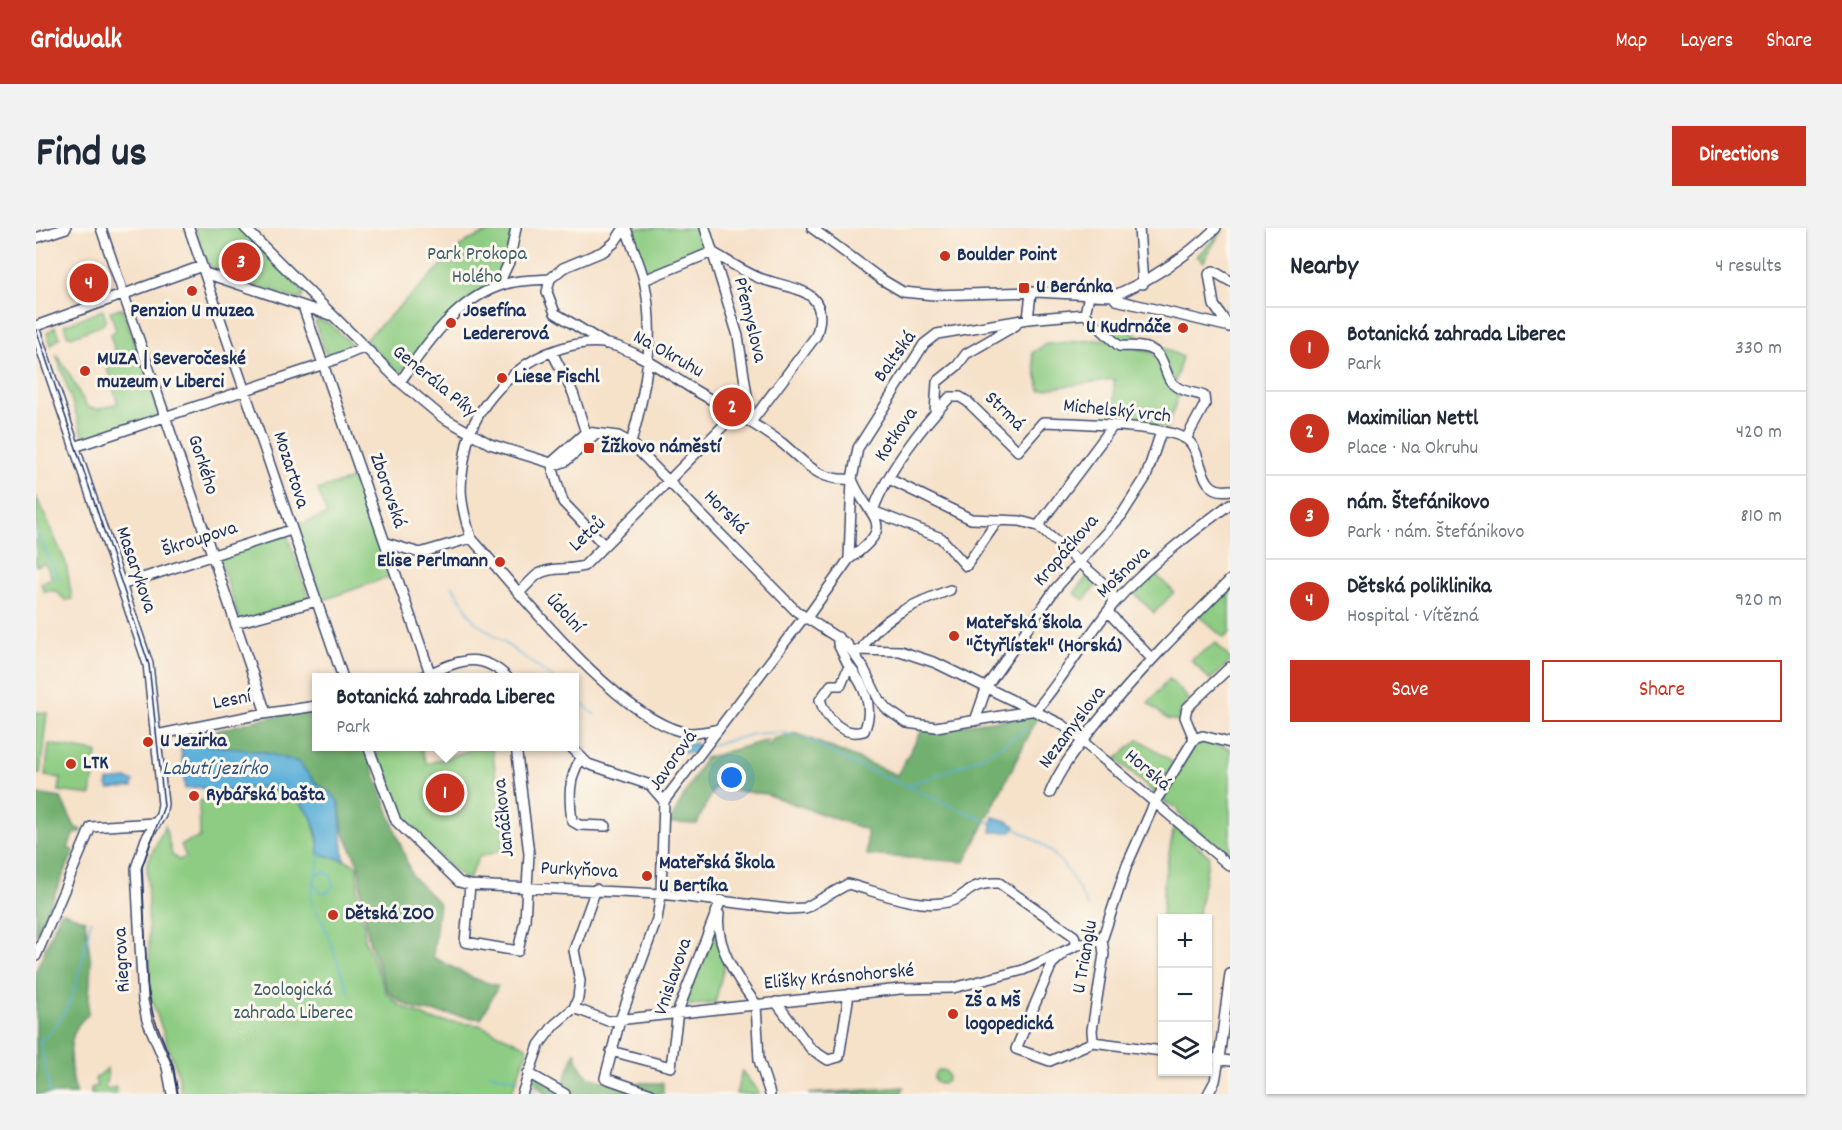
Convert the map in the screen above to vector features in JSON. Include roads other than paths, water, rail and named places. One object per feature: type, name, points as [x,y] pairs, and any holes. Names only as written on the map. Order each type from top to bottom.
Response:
[{"type":"street","points":[[36,238],[66,228]]},
{"type":"street","name":"Gorkého","points":[[101,228],[266,713]]},
{"type":"street","name":"Mozartova","points":[[189,228],[341,673]]},
{"type":"street","name":"Generála Píky","points":[[245,228],[400,382],[442,417],[470,434],[513,453],[552,464]]},
{"type":"street","points":[[498,286],[509,262],[516,228]]},
{"type":"street","points":[[400,382],[432,336],[474,299],[498,286],[550,279],[563,268],[604,251],[614,243],[625,228]]},
{"type":"street","points":[[604,545],[563,502],[552,464],[587,435],[605,432],[631,443],[644,396],[649,325],[644,280],[625,228]]},
{"type":"street","name":"Přemyslova","points":[[705,228],[738,336],[751,422]]},
{"type":"street","points":[[812,228],[881,279],[903,292],[934,296],[1031,292],[1113,296],[1143,284],[1190,252],[1216,228]]},
{"type":"street","points":[[1139,228],[1143,284]]},
{"type":"street","points":[[644,280],[712,252],[760,279],[798,288],[811,295],[818,306],[821,320],[816,336],[751,422]]},
{"type":"street","points":[[36,326],[124,293],[203,270],[304,309],[332,316]]},
{"type":"street","points":[[1230,281],[1219,273],[1213,271],[1209,274],[1214,305],[1230,327]]},
{"type":"street","points":[[550,279],[547,292],[555,313],[606,344]]},
{"type":"street","points":[[1024,320],[1031,292]]},
{"type":"street","points":[[1089,295],[1085,314],[1119,346],[1143,347],[1156,352],[1163,363],[1166,376],[1176,387],[1204,396],[1205,404],[1186,439]]},
{"type":"street","points":[[1113,296],[1116,300],[1230,327]]},
{"type":"street","name":"Zborovská","points":[[304,309],[430,673]]},
{"type":"street","name":"Baltská","points":[[849,559],[852,479],[862,442],[924,344],[937,333],[1024,320],[1085,314]]},
{"type":"street","name":"Kotkova","points":[[849,559],[870,544],[877,528],[877,517],[873,511],[889,479],[934,413],[937,382],[957,366],[966,354],[1024,320]]},
{"type":"street","name":"Masarykova","points":[[36,333],[148,664],[163,804],[161,815],[154,823]]},
{"type":"street","name":"Na Okruhu","points":[[471,538],[463,511],[459,484],[470,434],[486,404],[502,384],[525,365],[552,352],[586,344],[606,344],[648,362],[751,422],[821,476],[852,479]]},
{"type":"street","points":[[74,447],[324,364],[365,348]]},
{"type":"street","points":[[552,352],[573,393],[587,435]]},
{"type":"street","name":"Strmá","points":[[934,413],[950,397],[960,397],[1018,451]]},
{"type":"street","name":"Letců","points":[[520,592],[539,574],[552,570],[572,570],[584,566],[735,414]]},
{"type":"street","name":"Michelský vrch","points":[[1018,451],[1043,422],[1113,426],[1161,432],[1186,439],[1196,451],[1202,474],[1211,485],[1227,491],[1230,504]]},
{"type":"street","points":[[1038,526],[1113,426]]},
{"type":"street","name":"Kropáčkova","points":[[975,721],[987,686],[1056,588],[1121,516],[1146,477],[1161,432]]},
{"type":"street","name":"Horská","points":[[631,443],[805,618],[857,650],[879,700],[898,718],[922,727],[975,721],[1036,710]]},
{"type":"street","points":[[852,479],[856,489],[873,511],[941,538],[966,566],[999,520]]},
{"type":"street","points":[[889,479],[971,519],[1020,521],[1038,526],[1112,591],[1110,609],[1151,658]]},
{"type":"street","name":"Mošnova","points":[[1036,710],[1056,686],[1110,609],[1143,575],[1230,504]]},
{"type":"street","name":"Škroupova","points":[[121,585],[291,530]]},
{"type":"street","points":[[386,543],[420,553],[471,538]]},
{"type":"street","name":"Údolní","points":[[471,538],[624,701],[685,733],[719,729]]},
{"type":"street","points":[[805,618],[849,559]]},
{"type":"street","name":"Nezamyslova","points":[[1050,793],[1058,772],[1151,658],[1230,580]]},
{"type":"street","points":[[857,650],[869,635],[890,618],[918,602],[950,590]]},
{"type":"street","points":[[236,623],[317,601]]},
{"type":"street","name":"Javorová","points":[[651,1094],[605,1078],[620,1020],[657,919],[661,894],[664,801],[805,618]]},
{"type":"street","points":[[838,637],[838,644],[849,666],[858,677],[869,705],[864,731],[851,732],[836,724],[825,714],[820,700],[831,685],[841,685],[849,666]]},
{"type":"street","name":"Horská","points":[[857,650],[900,651],[987,686],[1063,725],[1230,866]]},
{"type":"street","points":[[430,673],[474,658],[498,667],[503,673]]},
{"type":"street","points":[[1230,667],[1187,708],[1185,717],[1194,739],[1203,736],[1230,743]]},
{"type":"street","name":"Lesní","points":[[156,735],[266,713],[312,707]]},
{"type":"street","name":"U Trianglu","points":[[1094,1042],[1092,1030],[1104,954],[1102,940],[1128,865],[1155,802],[1194,739]]},
{"type":"street","points":[[370,751],[396,821],[459,882],[470,885]]},
{"type":"street","name":"Janáčkova","points":[[470,885],[465,942],[518,951],[528,886],[529,854],[516,751]]},
{"type":"street","points":[[574,751],[588,764],[650,785],[664,801]]},
{"type":"street","points":[[581,758],[572,773],[568,795],[572,821],[579,825],[606,826]]},
{"type":"street","points":[[36,956],[91,827],[154,823]]},
{"type":"street","name":"Riegrova","points":[[154,823],[139,855],[136,868],[141,985],[144,1010],[167,1067],[172,1094]]},
{"type":"street","name":"Purkyňova","points":[[470,885],[596,889],[721,900],[788,909],[805,908],[848,884],[926,905],[951,902],[972,886],[985,882],[999,883],[1074,936],[1078,945]]},
{"type":"street","points":[[522,1094],[539,1045],[554,1025],[574,1008],[580,981],[574,950],[596,889]]},
{"type":"street","points":[[721,900],[718,923],[726,955],[740,982],[756,1004],[759,1060],[770,1094]]},
{"type":"street","name":"Vnislavova","points":[[611,1051],[671,1067],[678,1011],[721,900]]},
{"type":"street","name":"Elišky Krásnohorské","points":[[574,1008],[608,1021],[678,1011],[900,989],[953,988],[1023,970],[1078,945],[1102,940]]},
{"type":"street","points":[[1066,950],[1052,964],[1016,1049],[1050,1061],[1094,1042],[1158,1051]]},
{"type":"street","points":[[1208,1094],[1215,1081],[1230,974]]},
{"type":"street","points":[[776,1002],[811,1049],[828,1060],[839,1057],[849,994]]},
{"type":"street","points":[[1212,1058],[1230,1060]]},
{"type":"street","points":[[528,1073],[565,1094]]},
{"type":"water","name":"Labutí jezírko","points":[[194,743],[263,752],[298,762],[316,783],[333,795],[339,803],[344,860],[319,854],[318,837],[311,816],[294,795],[259,787],[211,793],[200,787],[185,789],[181,749]]},
{"type":"water","points":[[695,743],[699,747],[695,754],[681,752],[684,746]]},
{"type":"water","points":[[127,779],[133,781],[132,787],[109,789],[107,786],[108,781]]},
{"type":"water","points":[[993,817],[1007,821],[1015,826],[1014,830],[991,832]]},
{"type":"waterway","points":[[36,532],[59,579]]},
{"type":"waterway","points":[[452,585],[474,621],[546,673]]},
{"type":"waterway","points":[[579,701],[595,715]]},
{"type":"waterway","points":[[908,785],[971,761],[1001,746],[1028,727]]},
{"type":"waterway","points":[[712,745],[754,734],[781,732],[808,740],[852,763],[991,823]]},
{"type":"waterway","points":[[666,751],[682,749]]},
{"type":"waterway","points":[[1014,828],[1051,851],[1067,870],[1088,908]]},
{"type":"waterway","points":[[321,854],[310,899],[323,922],[348,991]]},
{"type":"waterway","points":[[313,882],[321,893],[328,892],[333,886],[331,875],[324,872],[315,875]]},
{"type":"waterway","points":[[50,1094],[40,1040],[51,1031],[69,1003],[91,920]]},
{"type":"waterway","points":[[488,1073],[518,1080]]},
{"type":"waterway","points":[[534,1094],[537,1083]]},
{"type":"tram line","points":[[36,329],[149,665],[164,806],[142,867],[147,984],[153,1015],[173,1065],[178,1094]]},
{"type":"place","name":"Boulder Point","points":[[945,256]]},
{"type":"place","name":"nám. Štefánikovo","points":[[241,262]]},
{"type":"place","name":"Dětská poliklinika","points":[[89,283]]},
{"type":"place","name":"U Beránka","points":[[1024,288]]},
{"type":"place","name":"Penzion U muzea","points":[[192,291]]},
{"type":"place","name":"Josefína Ledererová","points":[[451,323]]},
{"type":"place","name":"U Kudrnáče","points":[[1183,328]]},
{"type":"place","name":"MUZA | Severočeské muzeum v Liberci","points":[[85,371]]},
{"type":"place","name":"Liese Fischl","points":[[502,378]]},
{"type":"place","name":"Maximilian Nettl","points":[[732,407]]},
{"type":"place","name":"Žižkovo náměstí","points":[[589,448]]},
{"type":"place","name":"Elise Perlmann","points":[[500,562]]},
{"type":"place","name":"Mateřská škola \"Čtyřlístek\" (Horská)","points":[[954,636]]},
{"type":"place","name":"U Jezirka","points":[[148,742]]},
{"type":"place","name":"LTK","points":[[71,764]]},
{"type":"place","name":"Botanická zahrada Liberec","points":[[445,793]]},
{"type":"place","name":"Rybářská bašta","points":[[194,796]]},
{"type":"place","name":"Mateřská Škola U Bertíka","points":[[647,876]]},
{"type":"place","name":"Dětská ZOO","points":[[333,915]]},
{"type":"place","name":"ZŠ a MŠ logopedická","points":[[953,1014]]},
{"type":"park label","name":"Park Prokopa Holého","points":[[477,266]]},
{"type":"park label","name":"Zoologická zahrada Liberec","points":[[293,1002]]}]
